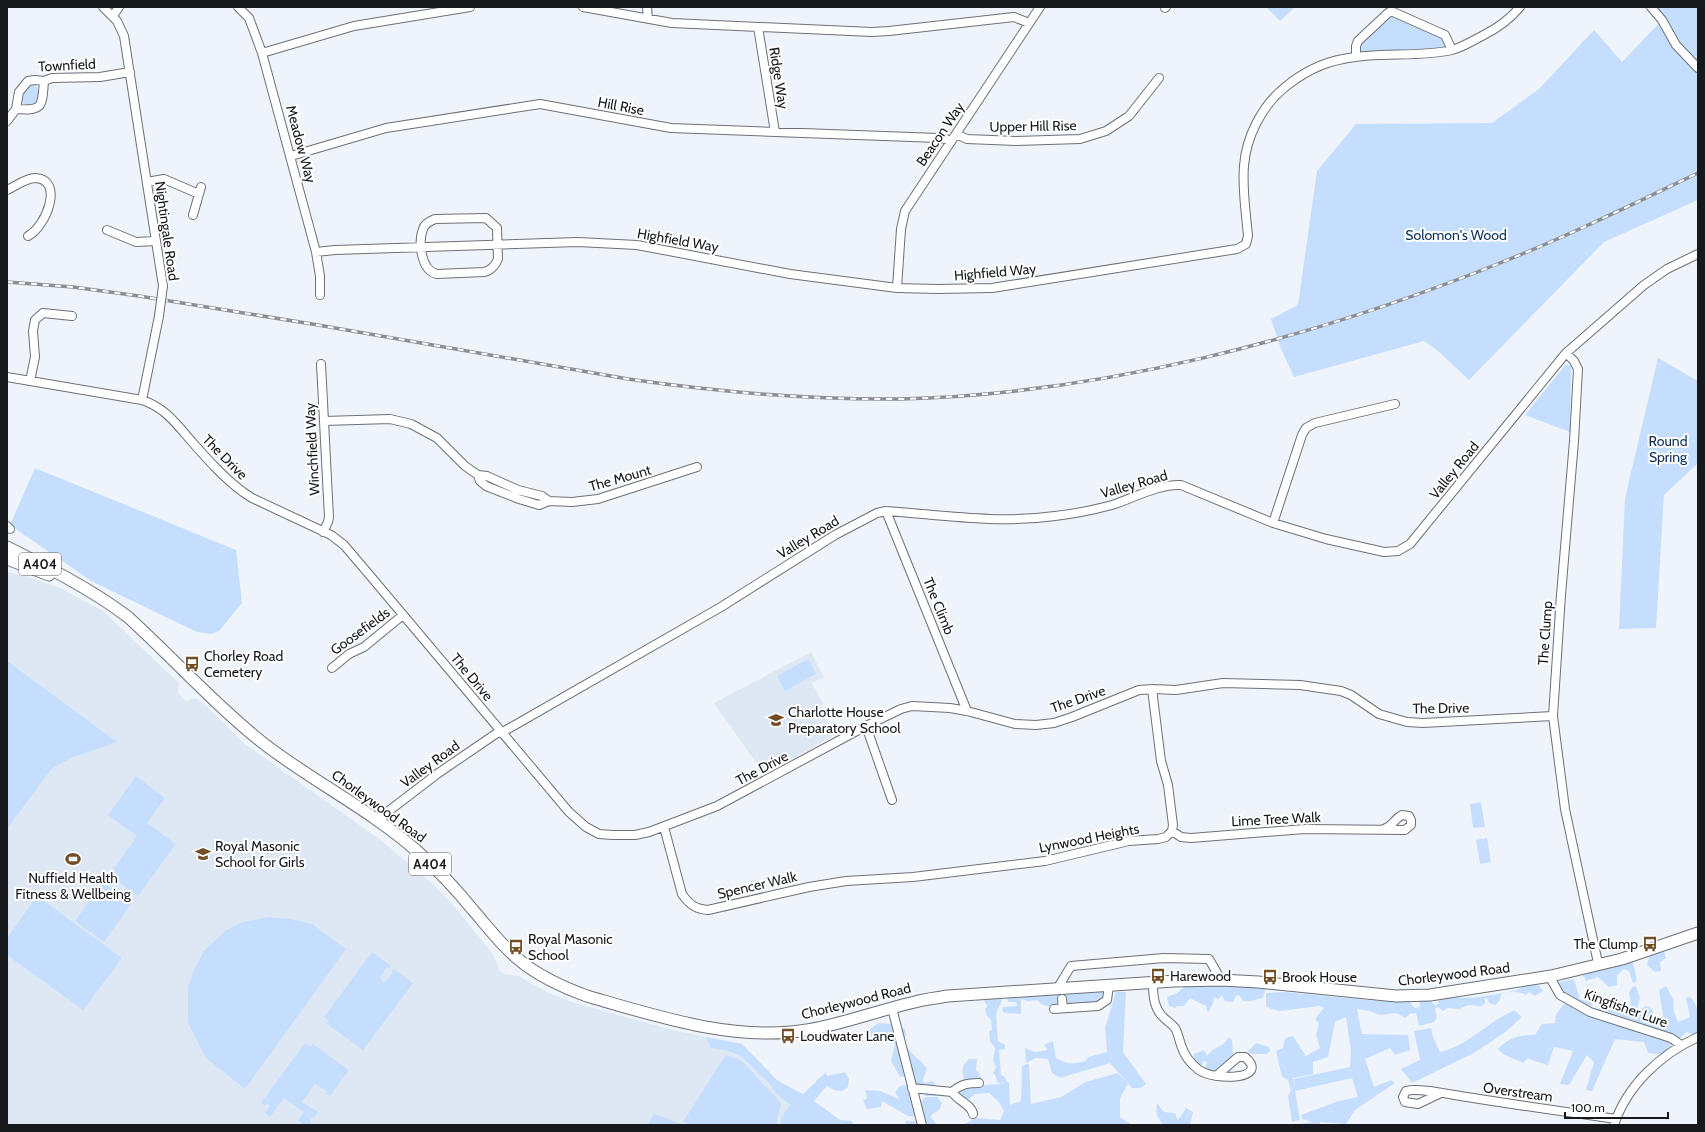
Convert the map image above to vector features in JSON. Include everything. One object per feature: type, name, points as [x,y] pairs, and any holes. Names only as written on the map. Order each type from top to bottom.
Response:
[{"type":"main road","name":"A404","points":[[7,547],[58,573],[72,582]]},
{"type":"main road","name":"A404","points":[[7,559],[54,578],[72,582]]},
{"type":"main road","name":"Chorleywood Road","points":[[72,582],[128,616],[227,711],[264,743],[377,820],[417,851],[457,890],[516,957],[544,977],[567,989],[593,998],[711,1028],[749,1034],[807,1030],[916,1001],[948,996],[1152,983],[1221,980],[1258,982],[1396,996],[1430,995],[1551,976],[1598,963],[1622,959],[1698,933]]},
{"type":"street","name":"Nightingale Road","points":[[104,7],[117,21],[124,36],[163,286],[159,316],[142,400]]},
{"type":"street","points":[[112,16],[119,7]]},
{"type":"street","name":"Meadow Way","points":[[238,7],[249,18],[262,53],[316,252],[320,276],[320,295]]},
{"type":"street","points":[[411,7],[413,16]]},
{"type":"street","points":[[262,53],[354,26],[470,7]]},
{"type":"street","points":[[583,7],[672,23],[872,32],[1014,17],[1029,23]]},
{"type":"street","points":[[647,7],[648,19]]},
{"type":"street","name":"Beacon Way","points":[[897,288],[901,229],[905,211],[1040,7]]},
{"type":"street","name":"Highfield Way","points":[[316,252],[335,250],[578,242],[637,245],[790,274],[897,288],[938,290],[992,288],[1237,249],[1246,244],[1248,236],[1244,166],[1253,130],[1266,106],[1275,95],[1294,79],[1315,67],[1329,62],[1356,57],[1452,50],[1492,32],[1520,7]]},
{"type":"street","points":[[1651,7],[1662,20],[1676,45],[1698,68]]},
{"type":"street","points":[[1356,57],[1356,46],[1358,42],[1390,12],[1445,35],[1452,50]]},
{"type":"street","name":"Ridge Way","points":[[758,27],[775,132]]},
{"type":"street","name":"Townfield","points":[[7,121],[16,109],[19,92],[23,86],[31,80],[44,81],[52,78],[100,77],[130,72]]},
{"type":"street","name":"Upper Hill Rise","points":[[956,134],[967,139],[1016,141],[1080,139],[1106,130],[1129,116],[1159,78]]},
{"type":"street","points":[[16,109],[34,110],[40,105],[43,99],[44,81]]},
{"type":"street","name":"Hill Rise","points":[[291,156],[386,128],[540,104],[671,128],[938,138],[946,139],[951,142]]},
{"type":"street","points":[[7,190],[32,178],[41,179],[51,191],[46,216],[39,227],[28,236]]},
{"type":"street","points":[[147,182],[164,180],[200,191],[193,215]]},
{"type":"street","points":[[484,218],[489,220],[497,228],[497,261],[487,272],[437,274],[431,272],[424,264],[421,247],[423,230],[432,220],[484,218]]},
{"type":"street","points":[[107,230],[136,242],[156,241]]},
{"type":"street","name":"Valley Road","points":[[377,820],[437,774],[501,732],[721,607],[835,535],[871,516],[886,511],[980,520],[1010,520],[1088,511],[1112,505],[1165,487],[1181,485],[1273,523],[1326,539],[1384,552],[1394,552],[1402,549],[1414,539],[1566,353],[1644,285],[1667,270],[1698,254]]},
{"type":"street","points":[[30,381],[35,356],[33,330],[35,320],[43,314],[72,316]]},
{"type":"street","name":"The Clump","points":[[1566,353],[1574,361],[1578,369],[1553,716],[1565,809],[1598,963]]},
{"type":"street","name":"Winchfield Way","points":[[321,364],[329,517],[323,532]]},
{"type":"street","points":[[7,377],[142,400]]},
{"type":"street","name":"The Drive","points":[[142,400],[152,403],[171,417],[192,442],[230,482],[243,492],[252,498],[323,532],[344,545],[570,812],[582,824],[592,831],[613,835],[635,835],[664,827],[717,806],[866,726],[901,709],[912,706],[930,706],[967,710],[1015,724],[1036,725],[1054,723],[1072,717],[1139,690],[1176,690],[1223,683],[1300,685],[1330,688],[1351,695],[1380,714],[1407,722],[1423,723],[1553,716]]},
{"type":"street","points":[[1273,523],[1302,435],[1306,428],[1315,423],[1396,404]]},
{"type":"street","name":"The Mount","points":[[324,421],[379,418],[406,422],[437,438],[465,466],[478,476],[480,481],[486,486],[508,496],[539,505],[549,501],[572,502],[598,499],[697,467]]},
{"type":"street","name":"The Climb","points":[[886,511],[967,710]]},
{"type":"street","name":"Goosefields","points":[[332,668],[349,654],[364,647],[403,615]]},
{"type":"street","points":[[1152,689],[1161,761],[1168,785],[1173,825],[1172,831]]},
{"type":"street","points":[[866,726],[892,800]]},
{"type":"street","points":[[1384,829],[1392,826],[1396,819],[1404,814],[1410,818],[1411,825],[1407,829],[1402,830],[1397,826],[1396,819]]},
{"type":"street","name":"Spencer Walk","points":[[664,827],[682,894],[687,902],[694,907],[701,909],[708,910],[809,887],[846,881],[913,877]]},
{"type":"street","name":"Lime Tree Walk","points":[[1172,831],[1181,837],[1191,838],[1269,831],[1402,830]]},
{"type":"street","name":"Lynwood Heights","points":[[913,877],[1045,861],[1129,842],[1163,839],[1172,831]]},
{"type":"street","points":[[1057,989],[1071,966],[1164,958],[1209,959],[1221,980]]},
{"type":"street","name":"Kingfisher Lure","points":[[1551,976],[1552,981],[1560,995],[1590,1012],[1671,1038],[1681,1045]]},
{"type":"street","points":[[1152,983],[1155,1003],[1158,1011],[1175,1028],[1185,1054],[1200,1070],[1210,1076],[1216,1076]]},
{"type":"street","points":[[1054,1009],[1098,1006],[1107,1000],[1110,985]]},
{"type":"street","points":[[1062,999],[1063,1008]]},
{"type":"street","points":[[892,1008],[922,1125]]},
{"type":"street","points":[[1615,1122],[1640,1079],[1654,1065],[1681,1045],[1698,1037]]},
{"type":"street","points":[[952,1092],[957,1087],[966,1083],[979,1083]]},
{"type":"street","points":[[912,1088],[952,1092]]},
{"type":"street","points":[[952,1092],[956,1098],[971,1108],[973,1114]]},
{"type":"street","name":"Overstream","points":[[1441,1093],[1615,1122]]},
{"type":"shaded area","name":"Royal Masonic School for Girls","points":[[7,572],[25,576],[60,588],[103,611],[179,683],[178,693],[186,701],[196,698],[245,744],[382,841],[435,886],[454,906],[493,954],[500,971],[505,974],[518,976],[549,993],[575,1003],[673,1030],[735,1043],[819,1125],[7,1125]]},
{"type":"shaded area","name":"Charlotte House Preparatory School","points":[[811,652],[824,677],[812,683],[823,704],[820,706],[835,735],[764,774],[714,703]]},
{"type":"green space","points":[[1266,7],[1295,7],[1280,21]]},
{"type":"green space","name":"Solomon's Wood","points":[[1651,7],[1698,7],[1698,200],[1604,242],[1469,380],[1438,351],[1424,341],[1294,377],[1281,349],[1271,319],[1298,305],[1317,171],[1356,124],[1492,123],[1539,89],[1594,30],[1622,62],[1662,20]]},
{"type":"green space","points":[[1388,13],[1445,35],[1452,50],[1356,57],[1356,50]]},
{"type":"green space","points":[[30,85],[35,85],[39,92],[35,105],[26,107],[21,101],[22,92]]},
{"type":"green space","name":"Round Spring","points":[[1658,358],[1698,381],[1698,463],[1664,495],[1656,628],[1619,629],[1625,498]]},
{"type":"green space","points":[[1566,364],[1571,366],[1570,432],[1525,415]]},
{"type":"green space","points":[[35,468],[236,550],[242,603],[219,631],[211,634],[197,632],[91,581],[10,525]]},
{"type":"green space","points":[[808,659],[816,674],[785,691],[777,676]]},
{"type":"green space","points":[[7,661],[117,742],[73,757],[52,768],[7,829]]},
{"type":"green space","points":[[136,776],[165,798],[147,823],[176,844],[138,896],[109,875],[137,836],[108,815]]},
{"type":"green space","points":[[1481,802],[1485,827],[1473,828],[1470,804]]},
{"type":"green space","points":[[1487,838],[1491,862],[1480,864],[1476,840]]},
{"type":"green space","points":[[103,882],[132,903],[104,942],[75,921]]},
{"type":"green space","points":[[37,896],[122,958],[83,1010],[7,955],[7,938]]},
{"type":"green space","points":[[269,917],[291,919],[312,924],[346,949],[245,1089],[206,1058],[188,1023],[188,988],[193,972],[204,951],[225,931],[243,922]]},
{"type":"green space","points":[[1664,951],[1666,958],[1660,962],[1661,971],[1655,972],[1647,965],[1649,957]]},
{"type":"green space","points":[[372,952],[391,966],[389,969],[387,967],[380,977],[383,982],[386,981],[393,972],[391,971],[394,969],[413,983],[363,1050],[327,1024],[329,1021],[324,1017]]},
{"type":"green space","points":[[1633,962],[1637,981],[1633,983],[1629,971],[1623,969],[1617,976],[1617,985],[1609,987],[1598,977],[1586,981],[1582,974]]},
{"type":"green space","points":[[1574,979],[1580,1000],[1587,998],[1592,1002],[1591,1009],[1597,1011],[1600,1006],[1605,1005],[1617,997],[1620,1001],[1623,1014],[1629,1013],[1631,1002],[1629,993],[1632,987],[1636,986],[1640,998],[1637,1008],[1641,1009],[1646,1006],[1652,1009],[1656,1023],[1661,1021],[1663,1015],[1659,990],[1666,986],[1673,999],[1674,1012],[1678,1022],[1690,1017],[1686,998],[1690,997],[1693,1000],[1698,1014],[1698,1033],[1693,1035],[1687,1032],[1661,1054],[1648,1053],[1644,1042],[1615,1039],[1592,1091],[1586,1090],[1594,1062],[1587,1055],[1569,1085],[1560,1084],[1573,1051],[1554,1047],[1548,1065],[1528,1058],[1523,1063],[1503,1054],[1498,1049],[1511,1039],[1535,1035],[1542,1024],[1555,1023],[1556,1014],[1564,1004],[1573,1004],[1561,994],[1554,983]]},
{"type":"green space","points":[[1190,982],[1266,987],[1263,998],[1251,1001],[1243,1001],[1239,995],[1236,996],[1233,1002],[1225,1001],[1222,995],[1218,999],[1214,997],[1208,1013],[1206,1006],[1190,998],[1184,1006],[1178,1006],[1175,1008],[1169,1006],[1167,997],[1177,993]]},
{"type":"green space","points":[[1538,984],[1543,991],[1535,996],[1529,992],[1526,995],[1517,992],[1504,993],[1501,994],[1500,1000],[1495,1005],[1489,1003],[1487,998],[1485,998],[1485,1003],[1480,1007],[1470,1005],[1460,1009],[1448,1008],[1443,1011],[1438,1007],[1435,1009],[1437,1018],[1434,1022],[1419,1026],[1416,1013],[1410,1014],[1405,1018],[1397,1013],[1379,1015],[1370,1011],[1357,1009],[1362,1034],[1408,1035],[1410,1050],[1395,1055],[1390,1048],[1365,1059],[1374,1087],[1391,1080],[1395,1083],[1355,1110],[1346,1124],[1320,1122],[1320,1125],[1294,1125],[1312,1122],[1302,1119],[1301,1115],[1339,1101],[1358,1097],[1352,1078],[1295,1091],[1300,1120],[1292,1122],[1288,1096],[1291,1091],[1288,1080],[1282,1077],[1276,1051],[1283,1048],[1285,1038],[1293,1036],[1306,1056],[1320,1048],[1316,1035],[1319,1023],[1315,1019],[1324,1008],[1320,1006],[1279,1011],[1266,1007],[1266,993],[1285,992],[1378,1001],[1390,998],[1407,999],[1415,1008],[1420,1007],[1419,998],[1428,998],[1435,1005],[1438,1004],[1440,996],[1444,994],[1453,997],[1471,998],[1517,990],[1522,987]],"holes":[[[1346,1017],[1351,1050],[1350,1067],[1294,1079],[1295,1088],[1293,1078],[1313,1074],[1313,1062],[1328,1057],[1335,1022]]]},
{"type":"green space","points":[[1092,989],[1106,991],[1107,1004],[1078,1008],[1077,1003],[1068,1003],[1065,996],[1058,996],[1057,1005],[1051,1006],[1046,1006],[1037,1000],[1028,1001],[1021,999],[1021,1014],[1004,1013],[1002,1010],[1003,1007],[1017,1006],[1016,1002],[1008,1002],[1007,996]]},
{"type":"green space","points":[[1116,992],[1126,992],[1123,1052],[1146,1084],[1141,1088],[1132,1088],[1110,1063],[1060,1078],[1052,1073],[1048,1059],[1036,1058],[1026,1063],[1025,1048],[1035,1052],[1048,1050],[1044,1045],[1053,1041],[1056,1058],[1067,1063],[1086,1061],[1088,1057],[1107,1052],[1105,1028]]},
{"type":"green space","points":[[1000,997],[1002,1000],[996,1014],[998,1041],[1005,1045],[1005,1049],[999,1050],[1001,1075],[1005,1077],[1006,1081],[1002,1084],[997,1082],[993,1073],[996,1067],[993,1061],[995,1048],[990,1041],[989,1031],[992,1030],[991,1020],[986,1015],[985,1008],[988,1007],[984,1001],[986,998]]},
{"type":"green space","points":[[1514,1010],[1522,1017],[1504,1033],[1474,1053],[1412,1083],[1401,1069],[1420,1060],[1414,1031],[1431,1028],[1433,1037],[1440,1052],[1455,1047]]},
{"type":"green space","points":[[878,1023],[893,1024],[899,1029],[905,1029],[906,1036],[904,1040],[908,1048],[927,1068],[923,1080],[924,1083],[933,1081],[935,1085],[940,1087],[940,1094],[937,1096],[925,1096],[924,1091],[913,1085],[907,1076],[900,1077],[891,1061],[895,1044],[871,1039],[870,1029]]},
{"type":"green space","points":[[706,1037],[742,1044],[778,1081],[803,1094],[826,1072],[827,1076],[845,1072],[849,1079],[848,1087],[842,1091],[834,1090],[827,1086],[814,1101],[840,1120],[852,1121],[854,1125],[781,1125],[781,1118],[790,1105],[776,1093],[768,1082],[742,1057],[729,1051],[711,1048]]},
{"type":"green space","points":[[1229,1037],[1232,1040],[1233,1055],[1214,1071],[1204,1070],[1207,1062],[1204,1061],[1201,1065],[1193,1059],[1194,1054],[1204,1050],[1207,1056],[1224,1043]]},
{"type":"green space","points":[[305,1043],[311,1047],[313,1044],[349,1070],[330,1096],[327,1094],[328,1092],[315,1084],[302,1102],[318,1112],[314,1118],[312,1117],[309,1125],[303,1125],[298,1120],[304,1112],[284,1098],[270,1117],[265,1113],[270,1105],[267,1104],[265,1106],[261,1103]]},
{"type":"green space","points":[[1256,1043],[1269,1047],[1270,1051],[1267,1054],[1248,1054],[1249,1050]]},
{"type":"green space","points":[[725,1056],[730,1056],[742,1061],[781,1103],[776,1125],[692,1125],[683,1122]]},
{"type":"green space","points":[[969,1059],[977,1059],[976,1070],[979,1073],[984,1085],[1003,1084],[1006,1081],[1009,1083],[1010,1105],[1021,1101],[1022,1066],[1029,1063],[1031,1104],[1061,1097],[1086,1082],[1118,1073],[1128,1084],[1120,1098],[1120,1117],[1132,1125],[963,1125],[976,1118],[1000,1120],[1004,1111],[999,1102],[989,1093],[975,1094],[964,1103],[956,1091],[961,1088],[958,1082],[964,1079],[963,1068]]},
{"type":"green space","points":[[900,1086],[914,1086],[918,1105],[925,1097],[937,1097],[942,1103],[940,1109],[930,1116],[937,1125],[906,1125],[905,1121],[918,1121],[918,1117],[908,1116],[882,1101],[881,1107],[867,1109],[863,1100],[867,1098],[865,1090],[880,1091],[899,1099],[895,1092]]},
{"type":"green space","points":[[1157,1103],[1164,1112],[1175,1113],[1178,1120],[1186,1108],[1193,1112],[1190,1125],[1163,1125],[1157,1115]]},
{"type":"green space","points":[[654,1114],[685,1125],[647,1125]]},
{"type":"railway","points":[[7,282],[73,287],[139,296],[318,325],[628,379],[696,388],[798,397],[866,399],[900,399],[976,395],[1052,386],[1128,374],[1204,358],[1278,339],[1425,292],[1521,255],[1698,173]]},
{"type":"place","name":"Chorley Road Cemetery","points":[[192,664]]},
{"type":"place","name":"Charlotte House Preparatory School","points":[[776,720]]},
{"type":"place","name":"Royal Masonic School for Girls","points":[[203,854]]},
{"type":"place","name":"Nuffield Health Fitness & Wellbeing","points":[[73,859]]},
{"type":"place","name":"The Clump","points":[[1650,944]]},
{"type":"place","name":"Royal Masonic School","points":[[516,947]]},
{"type":"place","name":"Harewood","points":[[1158,976]]},
{"type":"place","name":"Brook House","points":[[1270,977]]},
{"type":"place","name":"Loudwater Lane","points":[[788,1036]]}]
